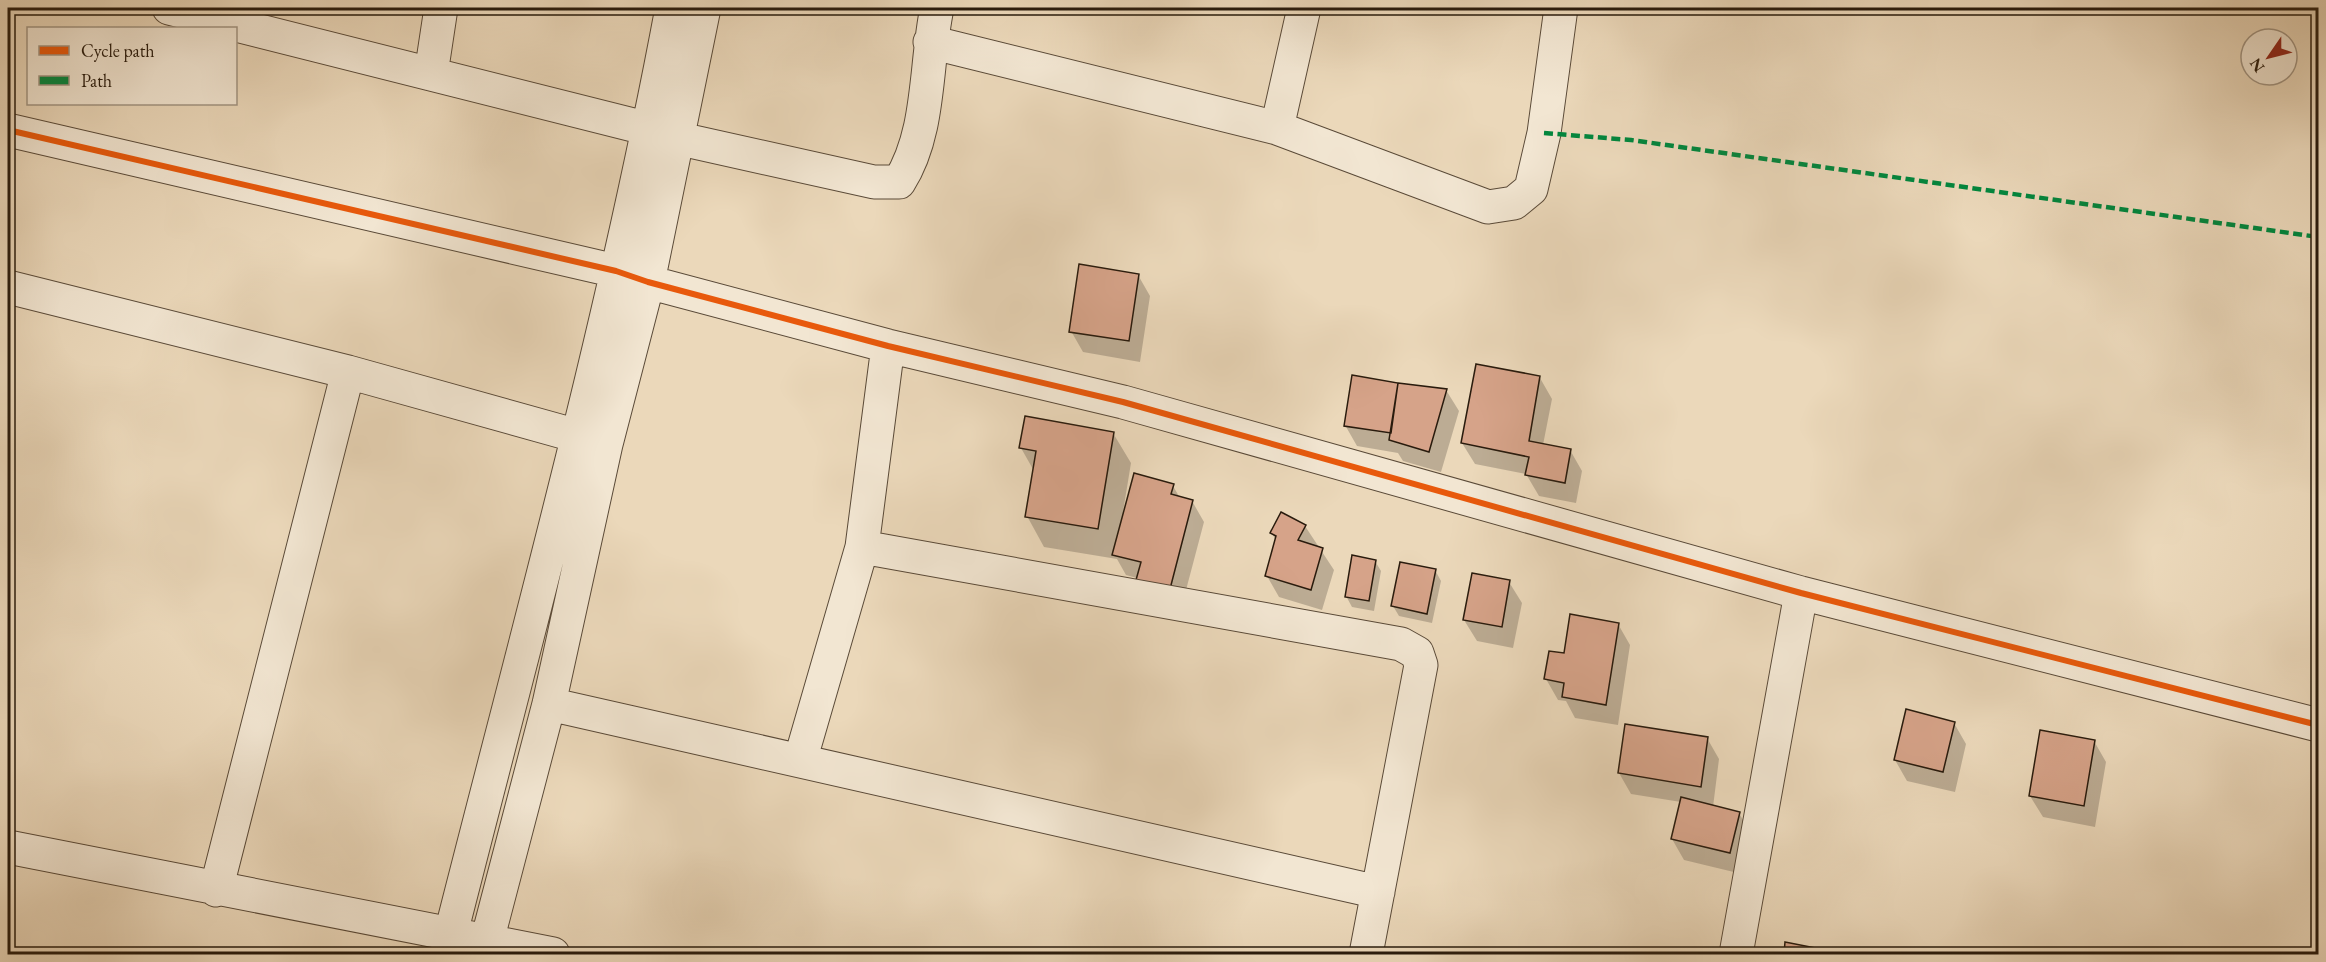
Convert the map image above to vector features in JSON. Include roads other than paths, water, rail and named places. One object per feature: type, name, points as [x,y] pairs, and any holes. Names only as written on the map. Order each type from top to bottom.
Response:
[{"type":"street","points":[[169,8],[209,13],[663,134],[874,182],[899,182],[910,164],[922,119],[930,42],[937,8]]},
{"type":"street","points":[[431,74],[441,8]]},
{"type":"street","points":[[450,944],[592,440],[648,282],[663,134],[672,8]]},
{"type":"street","points":[[484,948],[549,704],[592,440],[616,271],[704,8]]},
{"type":"street","points":[[1277,128],[1304,8]]},
{"type":"street","points":[[930,42],[1277,128],[1488,207],[1514,203],[1531,189],[1544,133],[1562,8]]},
{"type":"street","points":[[8,130],[616,271],[648,282],[888,346],[1123,402],[1801,592],[2319,725]]},
{"type":"street","points":[[8,287],[348,372],[592,440]]},
{"type":"street","points":[[800,761],[862,547],[888,346]]},
{"type":"street","points":[[216,890],[348,372]]},
{"type":"street","points":[[862,547],[1401,644],[1417,653],[1421,665],[1366,954]]},
{"type":"street","points":[[1736,954],[1801,592]]},
{"type":"street","points":[[549,704],[1378,891]]},
{"type":"street","points":[[8,847],[216,890],[450,944],[553,954]]}]
